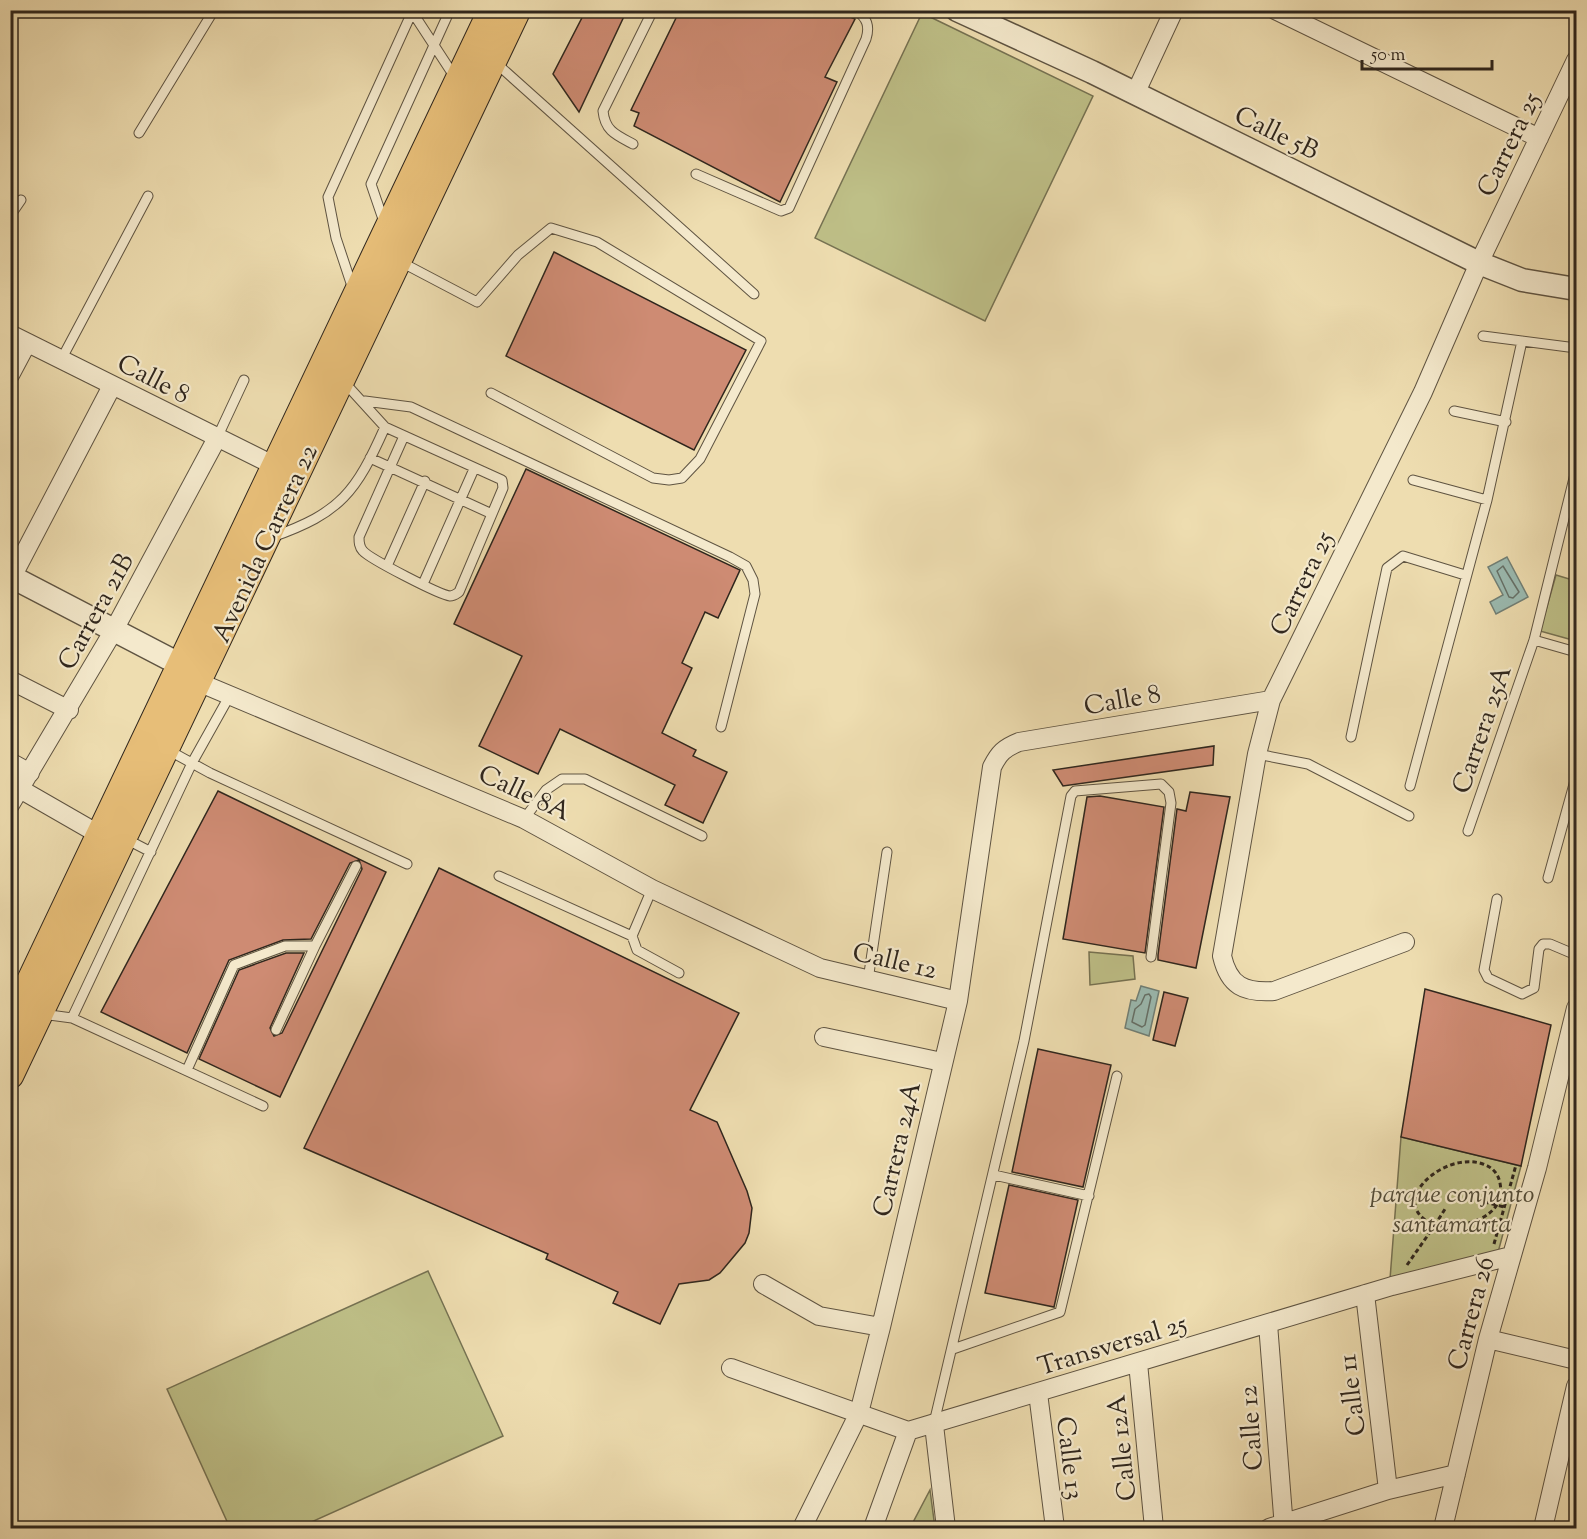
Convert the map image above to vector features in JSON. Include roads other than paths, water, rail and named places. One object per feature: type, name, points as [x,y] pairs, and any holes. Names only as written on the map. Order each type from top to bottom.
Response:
[{"type":"main road","name":"Avenida Carrera 22","points":[[10,1024],[112,836],[189,674],[275,466],[492,10]]},
{"type":"main road","name":"Avenida Carrera 22","points":[[10,1075],[40,1013],[112,836],[166,749],[189,674],[266,539],[518,10]]},
{"type":"street","name":"Calle 5B","points":[[957,10],[1136,94],[1479,263],[1522,280],[1576,289]]},
{"type":"street","points":[[1136,94],[1174,10]]},
{"type":"street","points":[[1275,10],[1539,138]]},
{"type":"street","name":"Carrera 25","points":[[1405,942],[1274,991],[1255,992],[1239,986],[1226,973],[1222,956],[1257,754],[1271,700],[1423,392],[1479,263],[1576,60]]},
{"type":"street","name":"Calle 8","points":[[10,334],[275,466]]},
{"type":"street","points":[[10,375],[27,343]]},
{"type":"street","points":[[11,576],[112,386]]},
{"type":"street","name":"Carrera 21B","points":[[10,805],[69,710],[217,438]]},
{"type":"street","name":"Calle 8A","points":[[11,576],[230,695],[524,819],[652,889],[820,968]]},
{"type":"street","points":[[10,680],[69,710]]},
{"type":"street","name":"Calle 8","points":[[992,767],[998,753],[1019,742],[1271,700]]},
{"type":"street","points":[[10,762],[30,773]]},
{"type":"street","name":"Carrera 24A","points":[[802,1528],[859,1413],[881,1327],[958,1001],[992,767]]},
{"type":"street","points":[[20,789],[112,836]]},
{"type":"street","name":"Calle 12","points":[[820,968],[958,1001]]},
{"type":"street","name":"Carrera 26","points":[[1443,1528],[1488,1339],[1538,1168],[1576,1008]]},
{"type":"street","points":[[824,1037],[942,1062]]},
{"type":"street","name":"Transversal 25","points":[[908,1431],[1392,1286],[1511,1256]]},
{"type":"street","points":[[763,1284],[819,1316],[881,1327]]},
{"type":"street","name":"Calle 11","points":[[1365,1294],[1388,1490]]},
{"type":"street","name":"Calle 12","points":[[1268,1324],[1279,1527]]},
{"type":"street","points":[[1488,1339],[1576,1360]]},
{"type":"street","name":"Calle 12A","points":[[1138,1363],[1154,1528]]},
{"type":"street","points":[[731,1368],[908,1431],[873,1528]]},
{"type":"street","points":[[1543,1528],[1574,1418],[1576,1386]]},
{"type":"street","name":"Calle 13","points":[[1038,1393],[1055,1528]]},
{"type":"street","points":[[934,1425],[946,1528]]},
{"type":"street","points":[[1279,1527],[1388,1490],[1456,1474]]},
{"type":"lane","points":[[139,133],[214,10]]},
{"type":"lane","points":[[387,229],[371,184],[450,10]]},
{"type":"lane","points":[[633,144],[614,134],[604,124],[603,111],[653,10]]},
{"type":"lane","points":[[696,174],[780,211],[789,208],[866,39],[869,29],[866,21],[856,10]]},
{"type":"lane","points":[[412,11],[458,82]]},
{"type":"lane","points":[[356,297],[336,238],[328,197],[412,11]]},
{"type":"lane","points":[[494,61],[754,294]]},
{"type":"lane","points":[[61,360],[148,196]]},
{"type":"lane","points":[[10,216],[21,200]]},
{"type":"lane","points":[[398,261],[477,302],[518,255],[551,228],[597,242],[758,338],[761,344],[728,401],[700,459],[682,478],[669,480],[653,478],[491,393]]},
{"type":"lane","points":[[1483,336],[1576,348]]},
{"type":"lane","points":[[1410,786],[1487,500],[1522,341]]},
{"type":"lane","points":[[342,379],[385,427],[502,480],[503,484],[492,514],[459,592],[450,596],[387,566],[363,551],[359,537],[404,436]]},
{"type":"lane","points":[[217,438],[244,380]]},
{"type":"lane","points":[[364,401],[411,407],[686,535],[746,566],[753,580],[755,594],[721,727]]},
{"type":"lane","points":[[1454,411],[1506,422]]},
{"type":"lane","points":[[266,539],[306,525],[348,496],[385,427]]},
{"type":"lane","points":[[370,458],[425,481],[492,514]]},
{"type":"lane","points":[[423,584],[474,469]]},
{"type":"lane","name":"Carrera 25A","points":[[1468,831],[1534,640],[1576,470]]},
{"type":"lane","points":[[1413,480],[1487,500]]},
{"type":"lane","points":[[387,566],[425,481]]},
{"type":"lane","points":[[1351,737],[1387,568],[1403,556],[1465,575]]},
{"type":"lane","points":[[1534,640],[1576,652]]},
{"type":"lane","points":[[72,1018],[192,763],[230,695]]},
{"type":"lane","points":[[166,749],[407,864]]},
{"type":"lane","points":[[1257,754],[1308,764],[1409,816]]},
{"type":"lane","points":[[1548,878],[1576,777]]},
{"type":"lane","points":[[524,819],[546,790],[562,779],[585,779],[702,836]]},
{"type":"lane","points":[[934,1425],[1024,1041],[1071,796],[1075,791],[1161,784],[1169,792],[1171,803],[1150,957]]},
{"type":"lane","points":[[112,836],[151,852]]},
{"type":"lane","points":[[868,980],[887,852]]},
{"type":"lane","points":[[276,1030],[356,866]]},
{"type":"lane","points":[[499,876],[632,936]]},
{"type":"lane","points":[[652,889],[632,936],[637,950],[679,973]]},
{"type":"lane","points":[[1497,899],[1484,970],[1488,978],[1522,994],[1534,988],[1539,949],[1543,944],[1550,944],[1576,955]]},
{"type":"lane","points":[[187,1070],[234,965],[285,946],[315,946]]},
{"type":"lane","points":[[40,1013],[72,1018],[263,1106]]},
{"type":"lane","points":[[953,1349],[1060,1312],[1117,1076]]},
{"type":"lane","points":[[994,1175],[1089,1196]]},
{"type":"water","points":[[1507,557],[1528,597],[1496,614],[1490,602],[1503,595],[1488,567]]},
{"type":"water","points":[[1141,986],[1159,991],[1149,1036],[1125,1028],[1131,1000],[1136,1001]]},
{"type":"park label","name":"parque conjunto santamarta","points":[[1452,1208]]}]
